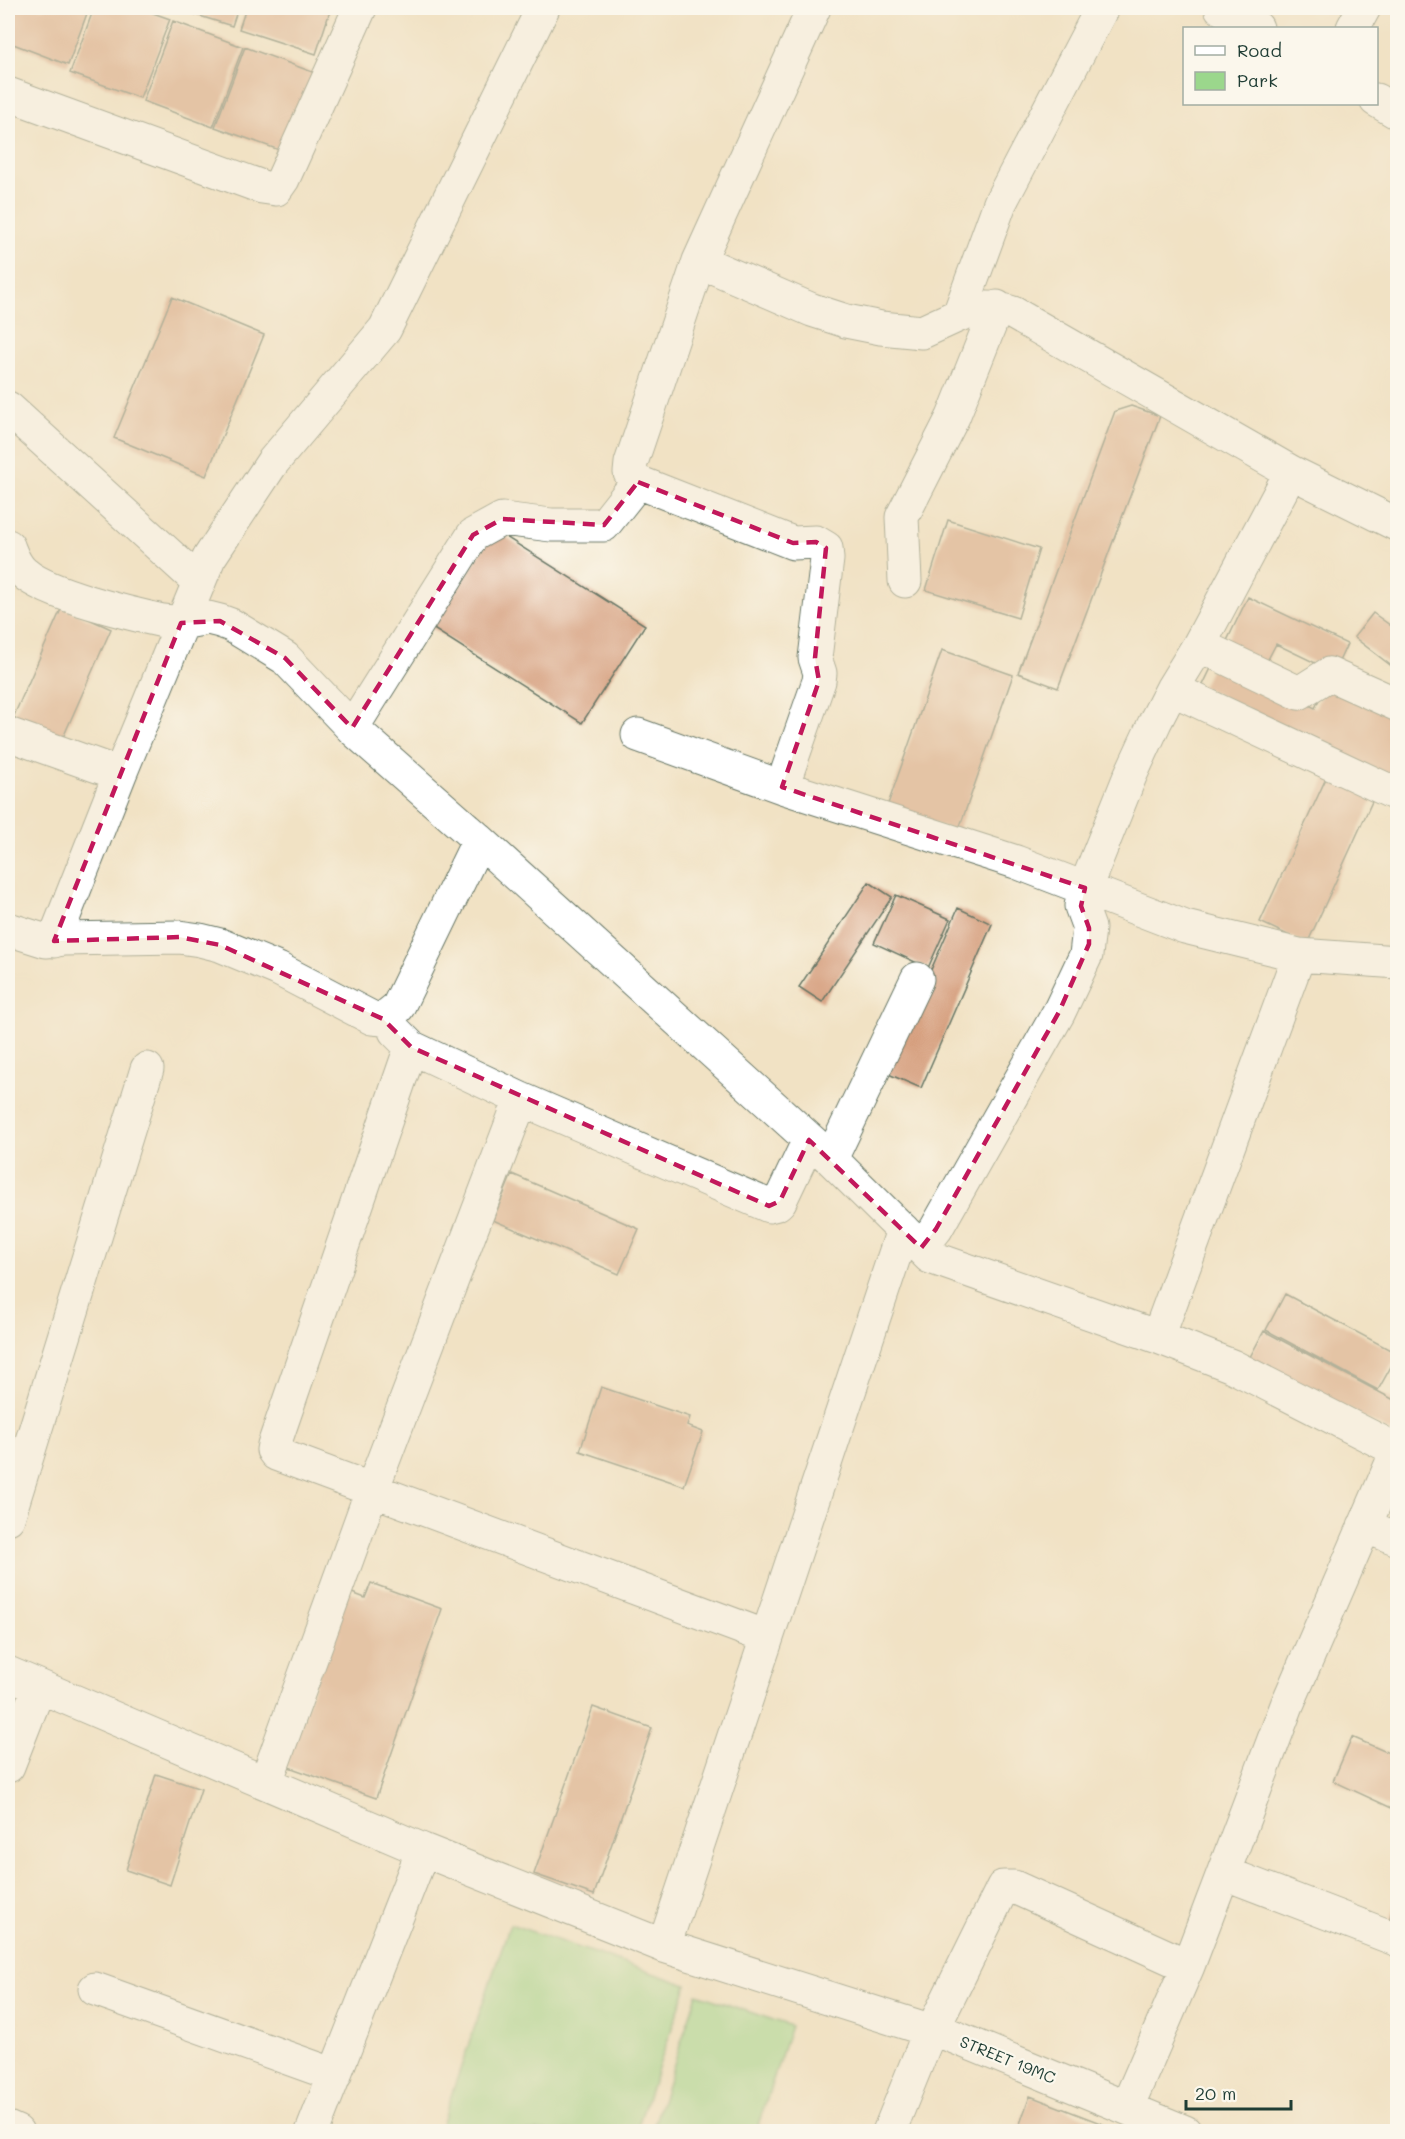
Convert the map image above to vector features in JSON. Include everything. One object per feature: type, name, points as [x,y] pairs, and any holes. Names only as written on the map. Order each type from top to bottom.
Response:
[{"type":"street","points":[[8,94],[262,188],[276,189],[283,179],[360,8]]},
{"type":"street","points":[[54,941],[208,558],[272,463],[385,329],[543,8]]},
{"type":"street","points":[[782,787],[819,681],[820,673],[816,658],[827,559],[826,548],[816,542],[793,543],[638,482],[630,473],[631,463],[699,261],[814,8]]},
{"type":"street","points":[[959,315],[1000,203],[1102,8]]},
{"type":"street","points":[[1221,8],[1255,27]]},
{"type":"street","points":[[1354,27],[1365,8]]},
{"type":"street","points":[[1378,101],[1398,113]]},
{"type":"street","points":[[699,261],[812,310],[846,321],[881,328],[922,332],[981,307],[997,308],[1013,313],[1291,472],[1398,525]]},
{"type":"street","points":[[905,581],[902,517],[953,417],[997,308]]},
{"type":"street","points":[[8,408],[198,581]]},
{"type":"street","points":[[664,1946],[767,1637],[912,1239],[936,1229],[1059,1012],[1086,955],[1089,928],[1081,906],[1085,888],[1130,776],[1173,689],[1199,645],[1291,472]]},
{"type":"street","points":[[352,728],[473,535],[502,519],[551,525],[604,525],[638,482]]},
{"type":"street","points":[[8,546],[15,564],[16,577],[148,618],[181,623],[208,618],[220,621],[231,625],[285,658],[352,728],[820,1149],[930,1257],[1158,1337],[1232,1366],[1397,1450],[1287,1705],[1188,1966],[1127,2107]]},
{"type":"street","points":[[1199,645],[1299,693],[1325,675],[1332,675],[1398,705]]},
{"type":"street","points":[[1173,689],[1398,795]]},
{"type":"street","points":[[8,734],[120,774]]},
{"type":"street","points":[[638,735],[782,787],[1016,862],[1185,927],[1299,955],[1398,962]]},
{"type":"street","points":[[383,1019],[398,1007],[479,840]]},
{"type":"street","points":[[8,929],[46,941],[179,937],[220,945],[278,969],[372,1018],[383,1019],[411,1047],[521,1099],[769,1206],[780,1201],[820,1149],[917,979]]},
{"type":"street","points":[[1158,1337],[1299,955]]},
{"type":"street","points":[[411,1047],[273,1450],[276,1454],[767,1637]]},
{"type":"street","points":[[8,1518],[147,1069]]},
{"type":"street","points":[[266,1782],[372,1490],[521,1099]]},
{"type":"street","points":[[1364,1526],[1398,1539]]},
{"type":"street","name":"STREET 19MC","points":[[8,1673],[423,1850],[664,1946],[947,2034],[1185,2132]]},
{"type":"street","points":[[8,1766],[39,1687]]},
{"type":"street","points":[[312,2132],[423,1850]]},
{"type":"street","points":[[1224,1873],[1398,1940]]},
{"type":"street","points":[[889,2132],[925,2043],[1003,1887],[1014,1887],[1188,1966]]},
{"type":"street","points":[[95,1989],[335,2075]]},
{"type":"street","points":[[8,2128],[17,2132]]},
{"type":"highlighted area","points":[[638,482],[793,543],[816,542],[826,548],[815,658],[819,681],[782,787],[1085,888],[1081,906],[1089,928],[1089,944],[1059,1012],[936,1229],[921,1248],[809,1140],[780,1201],[769,1206],[411,1047],[383,1019],[220,945],[179,937],[54,941],[181,623],[220,621],[285,658],[352,728],[473,535],[502,519],[604,525]]},
{"type":"green space","points":[[510,1924],[687,1985],[636,2131],[439,2131]]},
{"type":"green space","points":[[697,1994],[791,2026],[756,2131],[652,2131]]},
{"type":"building","points":[[10,8],[89,8],[68,65],[8,42]]},
{"type":"building","points":[[94,8],[139,8],[170,19],[140,98],[70,73]]},
{"type":"building","points":[[174,8],[238,8],[232,26]]},
{"type":"building","points":[[246,8],[331,8],[316,54],[239,29]]},
{"type":"building","points":[[173,21],[243,47],[213,127],[143,101]]},
{"type":"building","points":[[245,47],[315,73],[285,152],[215,127]]},
{"type":"building","points":[[172,297],[264,335],[206,476],[114,438]]},
{"type":"building","points":[[1131,406],[1160,416],[1058,688],[1018,673],[1115,411]]},
{"type":"building","points":[[948,520],[1039,549],[1018,618],[926,590]]},
{"type":"building","points":[[495,530],[645,625],[582,723],[432,628]]},
{"type":"building","points":[[1248,597],[1347,644],[1334,672],[1276,644],[1264,667],[1224,647]]},
{"type":"building","points":[[62,607],[111,629],[61,742],[12,720]]},
{"type":"building","points":[[1373,613],[1398,631],[1398,671],[1354,637]]},
{"type":"building","points":[[942,650],[1013,675],[958,832],[887,807]]},
{"type":"building","points":[[1215,660],[1315,708],[1329,679],[1398,712],[1398,782],[1202,687]]},
{"type":"building","points":[[1328,774],[1375,795],[1307,944],[1260,922]]},
{"type":"building","points":[[869,882],[892,897],[822,1002],[799,987]]},
{"type":"building","points":[[896,895],[950,919],[928,968],[874,943]]},
{"type":"building","points":[[958,908],[992,924],[921,1088],[886,1073]]},
{"type":"building","points":[[512,1174],[639,1229],[619,1274],[493,1220]]},
{"type":"building","points":[[1285,1294],[1398,1354],[1378,1390],[1266,1330]]},
{"type":"building","points":[[1264,1331],[1398,1402],[1398,1420],[1391,1432],[1250,1357]]},
{"type":"building","points":[[601,1387],[690,1417],[687,1426],[703,1432],[684,1486],[580,1451]]},
{"type":"building","points":[[371,1583],[442,1609],[376,1798],[286,1766],[347,1591],[365,1598]]},
{"type":"building","points":[[593,1707],[652,1728],[594,1895],[534,1874]]},
{"type":"building","points":[[1352,1737],[1398,1757],[1398,1811],[1333,1781]]},
{"type":"building","points":[[156,1774],[201,1789],[170,1885],[126,1870]]},
{"type":"building","points":[[1398,1895],[1398,1928],[1388,1924]]},
{"type":"building","points":[[1030,2096],[1121,2131],[1121,2132],[1017,2132]]}]
